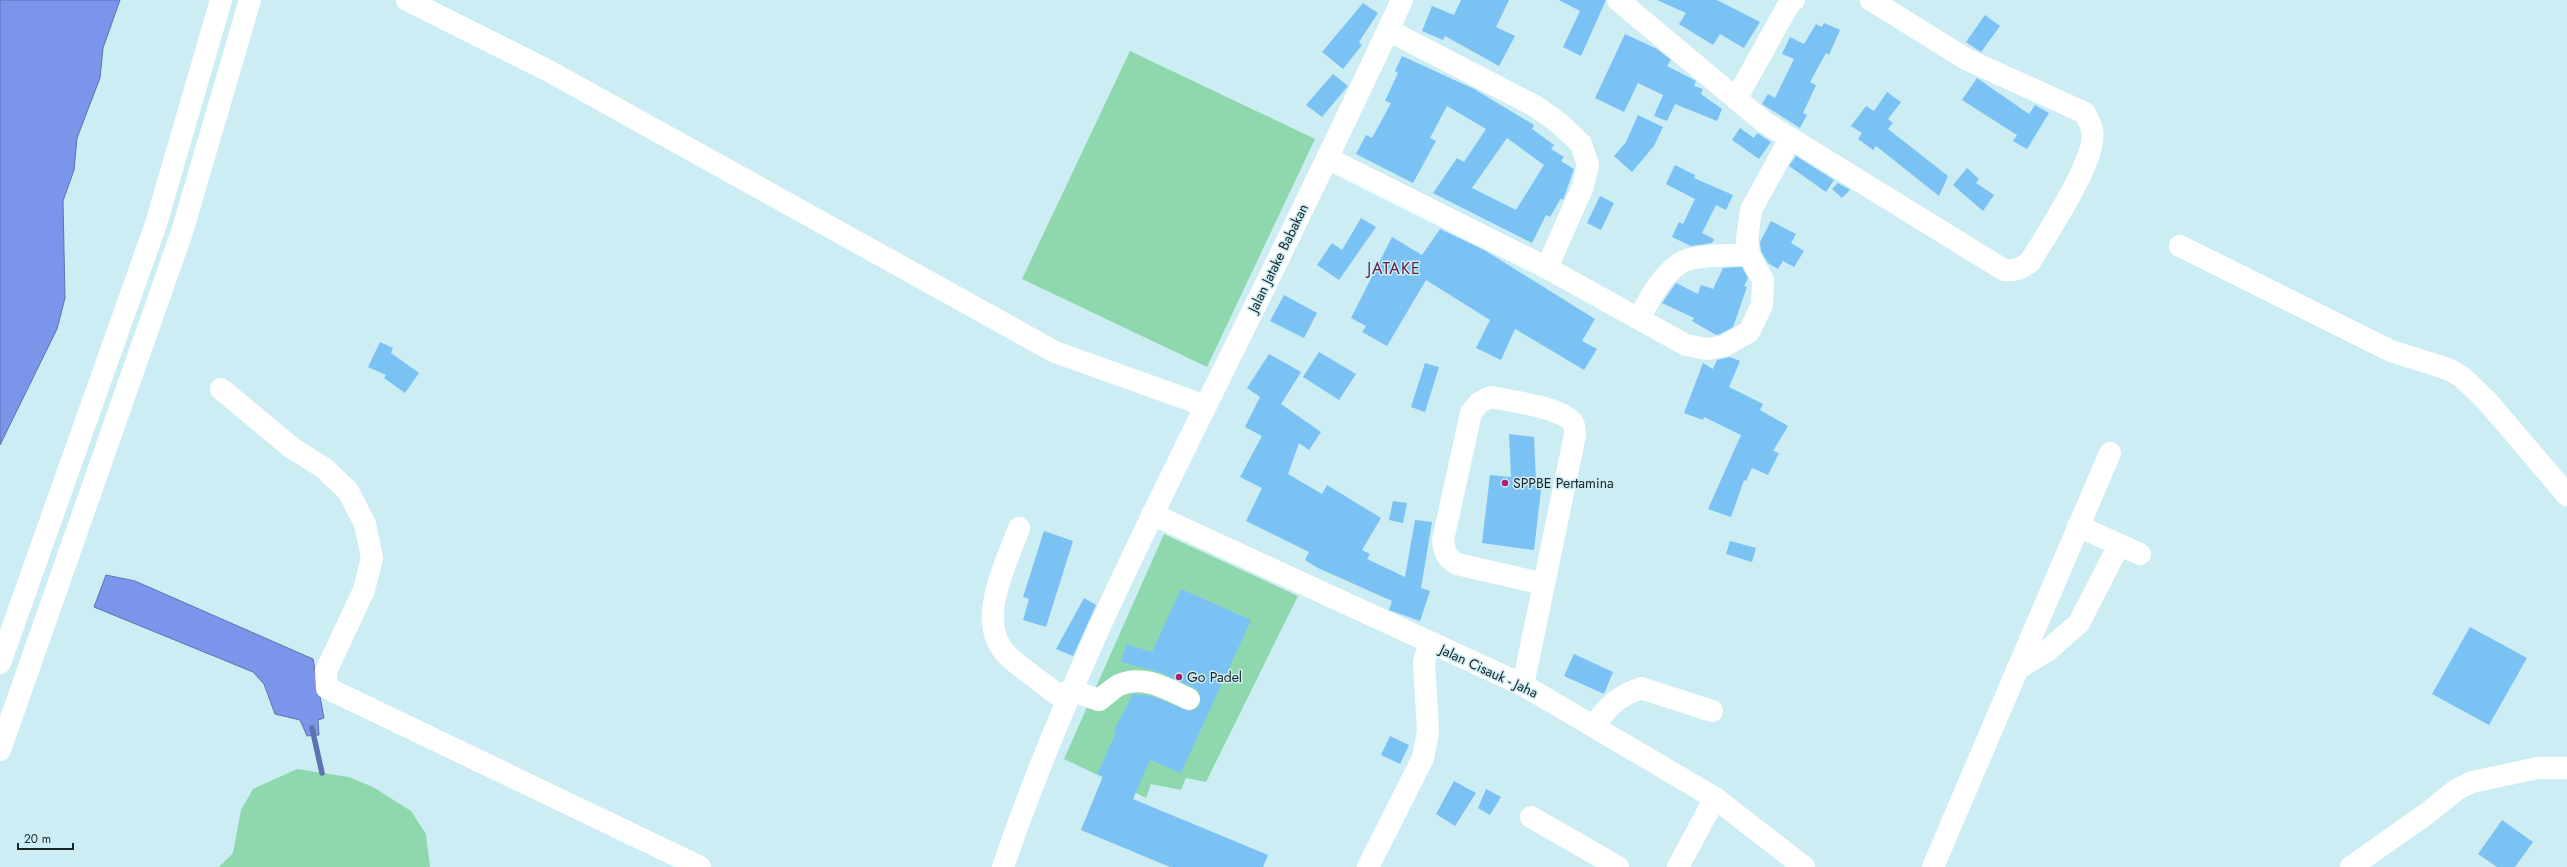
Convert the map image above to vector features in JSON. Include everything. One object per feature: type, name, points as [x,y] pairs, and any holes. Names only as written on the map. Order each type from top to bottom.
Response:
[{"type":"main road","points":[[0,663],[156,224],[221,0]]},
{"type":"main road","points":[[0,750],[182,232],[250,0]]},
{"type":"main road","points":[[407,0],[549,71],[1055,352],[1206,406]]},
{"type":"main road","name":"Jalan Jatake Babakan","points":[[1004,867],[1068,696],[1152,514],[1206,406],[1402,0]]},
{"type":"main road","points":[[1618,0],[1764,122],[1790,139],[2004,270],[2014,271],[2030,262],[2069,197],[2088,159],[2093,131],[2085,113],[1966,58],[1871,0]]},
{"type":"main road","points":[[1736,99],[1789,4],[1794,0]]},
{"type":"main road","points":[[1388,30],[1535,106],[1559,123],[1581,144],[1588,165],[1583,186],[1547,268]]},
{"type":"main road","points":[[1326,158],[1547,268],[1686,344],[1707,349],[1724,346],[1749,332],[1762,305],[1763,280],[1749,255],[1747,240],[1751,210],[1790,139]]},
{"type":"main road","points":[[2180,246],[2391,351],[2448,369],[2462,377],[2487,401],[2567,495]]},
{"type":"main road","points":[[1639,318],[1662,280],[1680,262],[1723,255],[1749,255]]},
{"type":"main road","points":[[220,389],[292,448],[324,468],[348,491],[365,524],[372,558],[364,590],[326,671],[327,688],[700,867]]},
{"type":"main road","points":[[1523,685],[1575,435],[1574,424],[1570,419],[1552,410],[1491,397],[1479,403],[1471,413],[1443,540],[1444,549],[1446,555],[1457,564],[1544,584]]},
{"type":"main road","points":[[1932,867],[2110,453]]},
{"type":"main road","name":"Jalan Cisauk - Jaha","points":[[1152,514],[1429,643],[1523,685],[1715,798],[1804,867]]},
{"type":"main road","points":[[2078,526],[2140,554]]},
{"type":"main road","points":[[1019,528],[992,608],[994,636],[1008,655],[1068,696],[1099,700],[1118,685],[1135,681],[1152,682],[1189,699]]},
{"type":"main road","points":[[2017,669],[2047,651],[2078,623],[2119,545]]},
{"type":"main road","points":[[1368,867],[1423,758],[1428,732],[1424,662],[1429,643]]},
{"type":"main road","points":[[1594,726],[1608,706],[1622,695],[1641,688],[1712,712]]},
{"type":"main road","points":[[2351,867],[2429,812],[2456,790],[2472,782],[2538,768],[2567,768]]},
{"type":"main road","points":[[1678,867],[1715,798]]},
{"type":"main road","points":[[1532,817],[1618,867]]},
{"type":"green space","points":[[1130,51],[1315,139],[1207,367],[1022,279]]},
{"type":"green space","name":"Go Padel","points":[[1164,534],[1298,596],[1206,782],[1186,778],[1181,790],[1151,784],[1146,798],[1064,759]]},
{"type":"green space","points":[[297,769],[349,777],[373,787],[411,811],[426,834],[430,867],[219,867],[233,853],[241,810],[253,789]]},
{"type":"water","points":[[0,0],[120,0],[103,48],[100,78],[77,138],[74,170],[63,201],[65,298],[57,329],[0,445]]},
{"type":"water","points":[[106,575],[135,581],[313,659],[324,718],[318,720],[319,735],[307,736],[300,720],[275,714],[264,684],[253,672],[94,607]]},
{"type":"building","points":[[1461,0],[1509,0],[1496,27],[1515,36],[1499,66],[1445,36],[1443,40],[1422,31],[1432,6],[1454,15]]},
{"type":"building","points":[[1559,0],[1606,0],[1581,56],[1563,47],[1580,11]]},
{"type":"building","points":[[1657,0],[1717,0],[1760,22],[1744,48],[1720,34],[1713,45],[1679,24],[1686,13]]},
{"type":"building","points":[[1363,3],[1378,13],[1359,42],[1362,45],[1343,69],[1322,52]]},
{"type":"building","points":[[1985,15],[2000,26],[1981,52],[1966,42]]},
{"type":"building","points":[[1824,23],[1840,30],[1829,55],[1826,53],[1810,82],[1816,85],[1803,113],[1807,115],[1800,128],[1762,104],[1768,94],[1775,98],[1794,59],[1782,54],[1790,37],[1804,44],[1816,24],[1822,27]]},
{"type":"building","points":[[1625,34],[1657,49],[1671,60],[1667,66],[1696,81],[1694,86],[1703,89],[1701,94],[1722,109],[1717,121],[1675,104],[1667,121],[1654,116],[1663,95],[1638,83],[1624,112],[1595,98]]},
{"type":"building","points":[[1402,56],[1474,89],[1534,125],[1532,129],[1554,145],[1551,149],[1564,157],[1561,161],[1574,169],[1563,200],[1561,198],[1550,217],[1546,215],[1532,243],[1433,193],[1457,158],[1464,162],[1486,129],[1447,106],[1430,138],[1436,141],[1413,183],[1356,154],[1366,135],[1372,138],[1391,103],[1385,101],[1398,73],[1395,71]],"holes":[[[1507,138],[1544,165],[1516,210],[1472,188]]]},
{"type":"building","points":[[1333,74],[1348,86],[1322,117],[1306,105]]},
{"type":"building","points":[[1977,78],[2029,114],[2035,105],[2049,113],[2027,149],[2013,141],[2017,135],[1962,100]]},
{"type":"building","points":[[1887,92],[1901,102],[1888,119],[1893,123],[1888,129],[1948,176],[1939,196],[1876,146],[1873,150],[1858,139],[1862,133],[1851,126],[1866,106],[1874,111]]},
{"type":"building","points":[[1638,115],[1663,127],[1654,146],[1632,172],[1614,156],[1626,142]]},
{"type":"building","points":[[1740,128],[1754,138],[1757,133],[1771,142],[1759,159],[1732,140]]},
{"type":"building","points":[[1796,156],[1834,180],[1826,192],[1789,166]]},
{"type":"building","points":[[1675,165],[1695,175],[1694,178],[1733,195],[1726,210],[1716,205],[1702,233],[1714,239],[1712,243],[1691,246],[1672,237],[1679,222],[1683,224],[1695,199],[1666,184]]},
{"type":"building","points":[[1967,168],[1979,179],[1976,183],[1994,195],[1983,211],[1953,185]]},
{"type":"building","points":[[1838,183],[1850,190],[1842,198],[1832,189]]},
{"type":"building","points":[[1600,196],[1614,203],[1601,230],[1587,223]]},
{"type":"building","points":[[1361,218],[1376,227],[1339,280],[1317,265],[1332,243],[1342,250]]},
{"type":"building","points":[[1771,221],[1796,234],[1791,243],[1804,251],[1794,267],[1783,261],[1778,269],[1768,263],[1761,251],[1760,242]]},
{"type":"building","points":[[1440,229],[1484,250],[1595,319],[1582,341],[1597,349],[1584,370],[1515,329],[1501,360],[1476,348],[1490,320],[1426,280],[1387,346],[1362,332],[1366,326],[1351,318],[1392,237],[1422,255]]},
{"type":"building","points":[[1742,267],[1748,278],[1744,286],[1747,287],[1733,327],[1720,334],[1716,335],[1692,321],[1694,318],[1662,303],[1676,283],[1698,294],[1701,285],[1713,289],[1723,268]]},
{"type":"building","points":[[1284,295],[1317,313],[1304,338],[1270,321]]},
{"type":"building","points":[[380,342],[393,348],[391,353],[419,373],[405,393],[384,378],[386,375],[368,367]]},
{"type":"building","points":[[1319,352],[1356,374],[1339,400],[1303,377]]},
{"type":"building","points":[[1269,354],[1301,372],[1281,404],[1321,432],[1309,450],[1299,443],[1288,474],[1322,494],[1327,485],[1381,518],[1362,550],[1370,554],[1367,559],[1405,577],[1415,520],[1432,522],[1421,588],[1430,591],[1420,621],[1389,610],[1392,601],[1318,568],[1305,560],[1309,552],[1246,521],[1262,488],[1240,477],[1262,436],[1245,427],[1260,397],[1247,388]]},
{"type":"building","points":[[1730,357],[1740,361],[1729,387],[1763,404],[1760,410],[1788,426],[1773,451],[1779,453],[1768,475],[1752,468],[1746,481],[1744,480],[1731,517],[1708,509],[1741,435],[1704,417],[1703,420],[1684,413],[1703,363],[1713,369],[1717,360]]},
{"type":"building","points":[[1425,363],[1439,367],[1425,412],[1411,407]]},
{"type":"building","points":[[1509,434],[1534,437],[1536,481],[1542,481],[1534,550],[1482,543],[1490,475],[1511,477]]},
{"type":"building","points":[[1393,501],[1407,503],[1403,523],[1389,520]]},
{"type":"building","points":[[1044,531],[1073,541],[1046,627],[1023,620],[1029,599],[1023,597]]},
{"type":"building","points":[[1730,541],[1756,548],[1752,562],[1726,554]]},
{"type":"building","points":[[1181,589],[1251,620],[1181,773],[1150,760],[1133,799],[1268,855],[1263,867],[1170,867],[1081,830],[1103,776],[1097,774],[1116,733],[1113,732],[1133,694],[1151,696],[1190,711],[1196,709],[1200,704],[1199,692],[1194,688],[1159,672],[1121,662],[1126,644],[1152,652]]},
{"type":"building","points":[[1084,598],[1096,605],[1073,656],[1056,649]]},
{"type":"building","points":[[2470,627],[2527,658],[2489,725],[2432,694]]},
{"type":"building","points":[[1574,654],[1613,672],[1604,694],[1564,676]]},
{"type":"building","points":[[1390,736],[1409,745],[1400,764],[1381,755]]},
{"type":"building","points":[[1454,781],[1476,793],[1455,826],[1436,814]]},
{"type":"building","points":[[1486,789],[1501,797],[1490,815],[1478,808]]},
{"type":"building","points":[[2502,820],[2533,842],[2515,867],[2497,867],[2478,854]]},
{"type":"waterway","points":[[312,728],[322,773]]},
{"type":"place","name":"SPPBE Pertamina","points":[[1505,483]]},
{"type":"place","name":"Go Padel","points":[[1179,677]]},
{"type":"district","name":"JATAKE","points":[[1394,268]]}]
